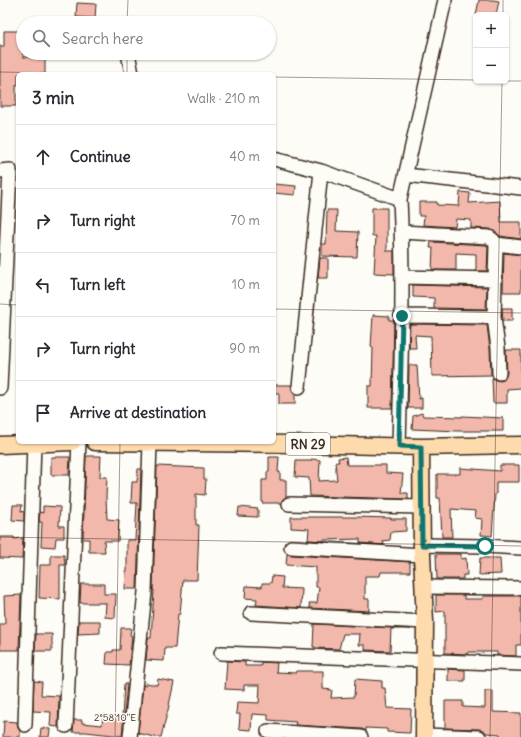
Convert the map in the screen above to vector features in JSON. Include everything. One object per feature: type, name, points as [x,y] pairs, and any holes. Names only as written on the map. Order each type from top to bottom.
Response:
[{"type":"main road","points":[[0,445],[17,444]]},
{"type":"main road","name":"RN 29","points":[[276,444],[421,447],[521,445]]},
{"type":"main road","points":[[421,447],[421,507],[425,622],[424,736]]},
{"type":"street","points":[[399,446],[402,316],[402,232],[400,200],[445,0]]},
{"type":"street","points":[[129,60],[132,72]]},
{"type":"street","points":[[276,160],[321,171],[400,200]]},
{"type":"street","points":[[0,171],[10,170],[0,388]]},
{"type":"street","points":[[299,387],[321,171]]},
{"type":"street","points":[[406,176],[521,188]]},
{"type":"street","points":[[402,232],[489,237],[494,240],[496,244],[494,317],[498,348],[499,373]]},
{"type":"street","points":[[496,244],[521,247]]},
{"type":"street","points":[[402,277],[495,279]]},
{"type":"street","points":[[402,316],[494,317]]},
{"type":"street","points":[[25,724],[34,444]]},
{"type":"street","points":[[66,726],[79,444]]},
{"type":"street","points":[[130,737],[145,592],[154,444]]},
{"type":"street","points":[[288,504],[421,507]]},
{"type":"street","points":[[291,547],[422,550],[485,546],[521,548]]},
{"type":"street","points":[[423,586],[521,588]]},
{"type":"street","points":[[251,613],[425,622]]},
{"type":"street","points":[[221,653],[521,664]]},
{"type":"street","points":[[268,731],[361,737]]},
{"type":"street","points":[[424,736],[479,737]]},
{"type":"building","points":[[479,0],[499,1],[497,12],[477,12]]},
{"type":"building","points":[[77,3],[96,4],[95,16],[76,16]]},
{"type":"building","points":[[4,31],[16,31],[16,60],[45,60],[45,72],[16,72],[16,106],[0,106],[0,46],[4,46]]},
{"type":"building","points":[[276,184],[296,186],[295,195],[276,193]]},
{"type":"building","points":[[460,192],[470,193],[469,203],[500,201],[501,222],[521,222],[521,239],[500,236],[490,229],[471,228],[471,220],[456,219],[455,227],[423,225],[424,216],[419,216],[419,202],[437,202],[437,205],[459,206]]},
{"type":"building","points":[[372,208],[387,208],[387,251],[394,251],[394,274],[374,273],[376,236],[372,236]]},
{"type":"building","points":[[327,210],[337,210],[336,231],[358,232],[357,257],[322,256],[322,244],[326,244]]},
{"type":"building","points":[[431,242],[486,245],[488,247],[487,271],[476,271],[476,254],[456,253],[456,270],[432,270],[433,248],[430,248]]},
{"type":"building","points":[[504,253],[521,255],[521,292],[503,292]]},
{"type":"building","points":[[320,258],[328,258],[328,278],[318,278]]},
{"type":"building","points":[[413,285],[487,287],[486,309],[434,308],[434,298],[413,297]]},
{"type":"building","points":[[502,308],[512,308],[512,321],[503,321]]},
{"type":"building","points":[[373,315],[389,316],[389,320],[394,320],[392,408],[368,408],[368,386],[372,386],[373,348],[371,347]]},
{"type":"building","points":[[410,324],[487,325],[491,375],[432,376],[431,336],[415,335],[416,348],[409,348]]},
{"type":"building","points":[[506,350],[521,350],[521,388],[507,389],[507,403],[493,403],[492,378],[500,381],[504,380],[506,376]]},
{"type":"building","points":[[409,365],[417,365],[419,399],[422,398],[422,408],[408,408]]},
{"type":"building","points":[[276,385],[291,385],[295,394],[295,404],[279,404],[279,393],[276,393]]},
{"type":"building","points":[[422,413],[423,416],[503,418],[503,431],[412,429],[413,416]]},
{"type":"building","points":[[86,456],[101,456],[100,477],[107,477],[107,519],[119,520],[118,541],[104,541],[105,552],[89,552],[89,539],[83,539]]},
{"type":"building","points":[[51,457],[70,457],[69,475],[51,475]]},
{"type":"building","points":[[269,457],[279,457],[278,472],[280,472],[280,480],[286,480],[286,497],[281,503],[262,503],[262,480],[267,480],[267,472],[269,472]]},
{"type":"building","points":[[346,457],[347,465],[386,465],[386,473],[403,474],[401,493],[408,493],[408,499],[310,496],[309,478],[295,477],[296,461],[311,461],[311,459],[320,460],[319,481],[337,480],[335,462],[339,462],[338,458]]},
{"type":"building","points":[[500,465],[519,465],[519,482],[496,482],[492,536],[481,535],[482,519],[475,518],[476,511],[451,509],[452,537],[442,537],[440,498],[437,498],[437,474],[460,474],[460,468],[500,471]]},
{"type":"building","points":[[157,466],[204,468],[204,479],[206,479],[205,495],[196,494],[196,525],[199,525],[197,580],[183,580],[175,648],[165,648],[164,661],[146,660],[148,638],[151,638],[154,590]]},
{"type":"building","points":[[138,469],[141,469],[137,589],[125,589],[127,571],[127,540],[135,540],[137,503],[131,503],[132,482],[137,482]]},
{"type":"building","points":[[13,505],[22,505],[21,511],[24,512],[24,521],[12,520]]},
{"type":"building","points":[[43,506],[60,507],[59,526],[64,526],[64,538],[56,538],[55,547],[41,546],[42,522],[39,522],[40,512],[43,513]]},
{"type":"building","points":[[239,507],[258,509],[258,517],[238,516]]},
{"type":"building","points":[[291,517],[406,519],[406,531],[391,532],[390,540],[383,541],[384,545],[360,543],[360,539],[323,541],[308,540],[309,529],[291,528]]},
{"type":"building","points":[[0,537],[14,537],[14,539],[23,538],[22,559],[0,558]]},
{"type":"building","points":[[287,554],[410,562],[410,572],[381,572],[380,576],[365,576],[365,599],[369,599],[369,611],[310,608],[309,603],[317,603],[319,587],[316,587],[316,567],[286,565]]},
{"type":"building","points":[[436,554],[461,554],[461,559],[466,558],[467,575],[463,575],[463,579],[437,579]]},
{"type":"building","points":[[51,555],[64,555],[65,565],[60,565],[60,599],[39,598],[40,565],[51,565]]},
{"type":"building","points":[[480,558],[500,558],[501,574],[479,575]]},
{"type":"building","points":[[272,576],[283,577],[282,588],[302,589],[301,608],[256,605],[257,599],[245,598],[246,586],[262,587],[262,583],[271,583]]},
{"type":"building","points":[[81,584],[104,584],[104,594],[116,594],[115,618],[105,617],[106,603],[80,603]]},
{"type":"building","points":[[21,595],[19,650],[0,650],[0,624],[5,624],[4,596]]},
{"type":"building","points":[[436,595],[464,595],[464,599],[483,599],[483,596],[521,596],[521,645],[516,645],[516,656],[497,655],[497,652],[468,652],[468,654],[445,653],[445,611],[436,612]]},
{"type":"building","points":[[79,621],[100,621],[100,633],[78,634]]},
{"type":"building","points":[[314,624],[411,629],[391,629],[390,651],[365,650],[365,645],[359,645],[360,634],[343,634],[339,649],[315,648],[313,647]]},
{"type":"building","points":[[121,628],[131,628],[130,635],[132,636],[129,665],[106,664],[107,652],[120,650]]},
{"type":"building","points":[[36,634],[52,634],[52,651],[35,651]]},
{"type":"building","points":[[227,661],[245,662],[245,666],[261,666],[261,662],[277,663],[276,672],[296,673],[296,671],[323,671],[323,689],[332,690],[331,698],[354,697],[355,679],[382,681],[382,688],[385,688],[387,708],[411,709],[410,733],[387,732],[387,729],[366,728],[366,731],[362,729],[295,725],[296,722],[268,720],[268,715],[252,714],[251,730],[239,729],[240,714],[236,714],[237,702],[259,703],[260,685],[244,685],[244,690],[225,689]]},
{"type":"building","points":[[448,669],[465,670],[465,681],[448,681]]},
{"type":"building","points":[[158,679],[174,682],[161,737],[154,737],[138,733],[143,685],[146,685],[146,683],[157,685]]},
{"type":"building","points":[[34,681],[42,682],[41,695],[59,696],[58,727],[50,726],[51,712],[33,711]]},
{"type":"building","points":[[124,684],[127,684],[122,736],[73,732],[74,720],[82,720],[82,723],[102,725],[103,715],[122,718]]},
{"type":"building","points":[[485,691],[493,691],[493,712],[521,713],[521,737],[500,737],[500,734],[486,733],[484,730],[479,729],[445,728],[445,701],[463,701],[463,707],[485,708]]},
{"type":"building","points":[[4,721],[17,722],[20,737],[3,737]]},
{"type":"building","points":[[41,728],[50,729],[49,737],[40,737]]},
{"type":"route","points":[[402,316],[399,446],[421,447],[422,545],[485,546]]}]
